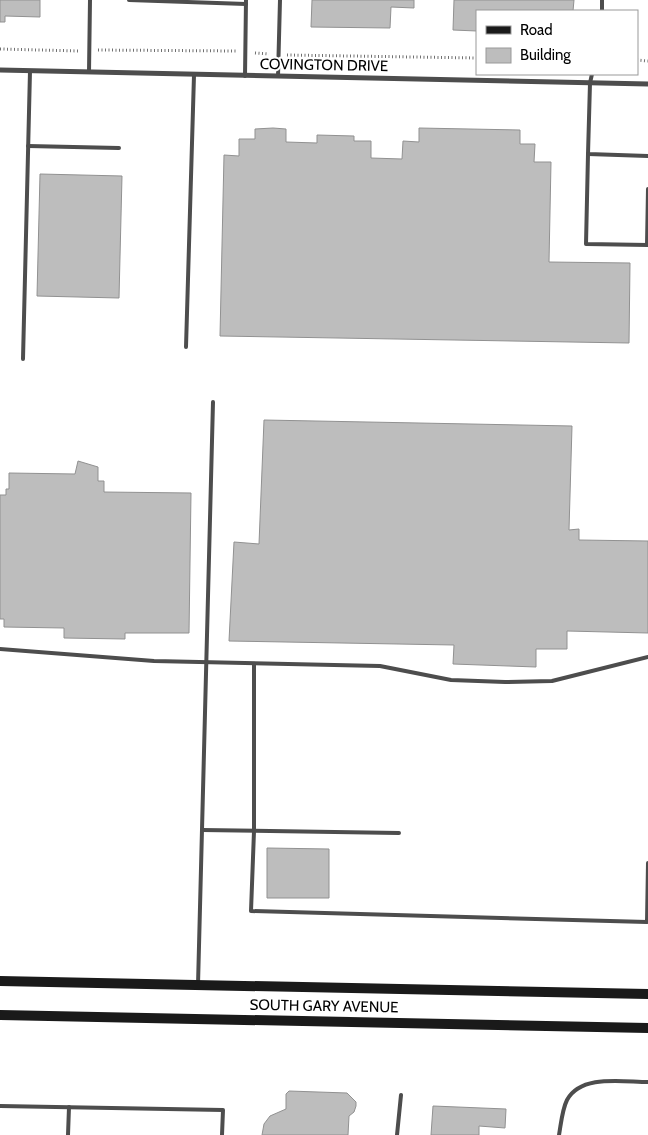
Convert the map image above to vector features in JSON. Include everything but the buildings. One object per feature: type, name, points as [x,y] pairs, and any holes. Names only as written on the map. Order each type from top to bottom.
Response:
[{"type":"main road","name":"SOUTH GARY AVENUE","points":[[0,981],[648,994]]},
{"type":"main road","name":"SOUTH GARY AVENUE","points":[[0,1015],[648,1028]]},
{"type":"street","name":"COVINGTON DRIVE","points":[[0,70],[648,84]]},
{"type":"lane","points":[[89,72],[90,0]]},
{"type":"lane","points":[[129,0],[246,2],[245,76]]},
{"type":"lane","points":[[278,76],[280,0]]},
{"type":"lane","points":[[23,359],[30,71]]},
{"type":"lane","points":[[186,347],[194,75]]},
{"type":"lane","points":[[592,75],[590,83],[586,244],[647,245],[648,189]]},
{"type":"lane","points":[[28,146],[119,148]]},
{"type":"lane","points":[[588,154],[648,156]]},
{"type":"lane","points":[[198,985],[213,402]]},
{"type":"lane","points":[[0,650],[206,663],[380,666],[451,680],[536,682],[569,677],[648,657]]},
{"type":"lane","points":[[254,664],[254,831],[251,911],[648,922],[648,863]]},
{"type":"lane","points":[[202,830],[399,833]]},
{"type":"lane","points":[[558,1135],[567,1100],[580,1086],[604,1081],[648,1082]]},
{"type":"lane","points":[[397,1135],[401,1095]]},
{"type":"lane","points":[[0,1106],[223,1110],[222,1135]]},
{"type":"lane","points":[[68,1135],[69,1107]]}]
